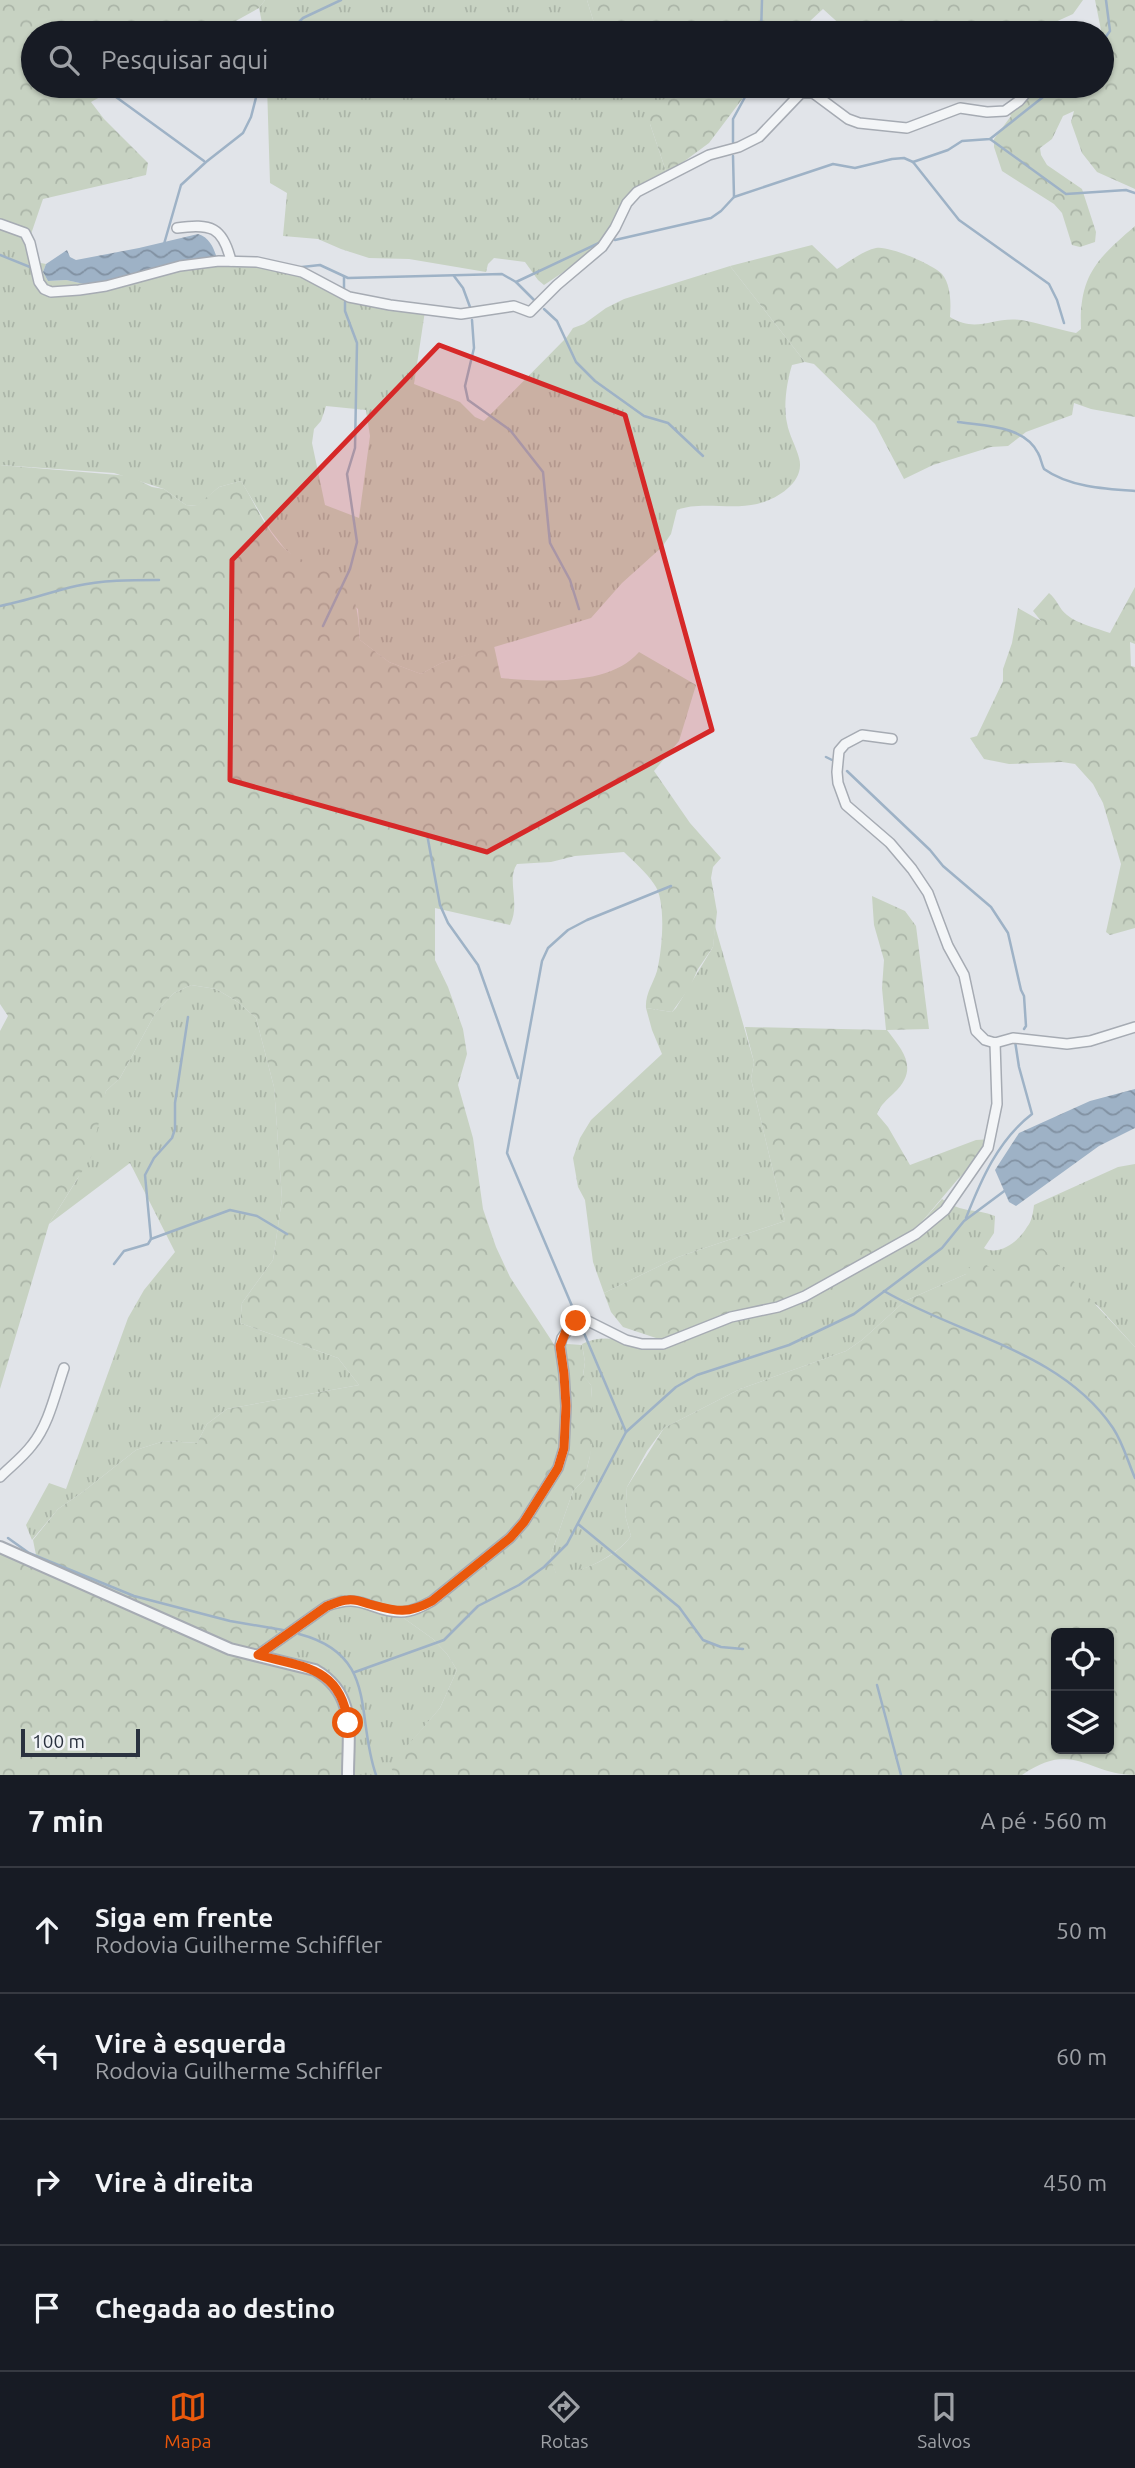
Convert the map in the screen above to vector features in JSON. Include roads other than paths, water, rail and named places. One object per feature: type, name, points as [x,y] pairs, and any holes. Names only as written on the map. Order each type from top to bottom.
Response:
[{"type":"street","points":[[0,224],[25,233],[39,282],[44,289],[51,292],[95,288],[180,266],[231,261],[257,262],[295,270],[349,297],[390,305],[461,314],[514,306],[530,312],[575,268],[602,247],[636,192],[709,155],[739,147],[759,137],[796,98]]},
{"type":"street","points":[[820,98],[848,119],[859,123],[907,128],[957,108],[1005,111],[1022,98]]},
{"type":"street","points":[[177,229],[196,226],[216,231],[226,241],[231,261]]},
{"type":"street","points":[[892,738],[862,736],[845,744],[839,751],[836,772],[842,794],[846,805],[890,843],[928,893],[948,946],[964,975],[976,1031],[985,1040],[995,1043],[1013,1038],[1074,1044],[1135,1027]]},
{"type":"street","points":[[258,1655],[327,1606],[338,1602],[359,1601],[400,1612],[421,1607],[510,1538],[524,1522],[558,1468],[564,1448],[566,1406],[560,1346],[573,1322],[584,1319],[626,1340],[642,1344],[663,1344],[731,1317],[778,1307],[805,1296],[916,1234],[945,1210],[988,1148],[997,1104],[995,1043]]},
{"type":"street","points":[[0,1477],[32,1446],[38,1436],[45,1424],[64,1368]]},
{"type":"street","points":[[0,1547],[230,1648],[314,1670],[335,1685],[342,1696],[347,1712],[348,1775]]},
{"type":"water","points":[[198,234],[208,240],[217,258],[98,287],[66,280],[48,281],[43,272],[46,264],[67,250],[70,257],[76,260]]},
{"type":"water","points":[[1135,1089],[1135,1128],[1099,1146],[1016,1206],[1009,1202],[995,1170],[1019,1133],[1090,1101]]},
{"type":"waterway","points":[[300,21],[341,0]]},
{"type":"waterway","points":[[761,21],[762,0]]},
{"type":"waterway","points":[[1106,0],[1109,21]]},
{"type":"waterway","points":[[117,98],[204,161]]},
{"type":"waterway","points":[[164,244],[181,185],[243,133],[256,98]]},
{"type":"waterway","points":[[733,142],[733,119],[744,98]]},
{"type":"waterway","points":[[913,162],[948,150],[962,141],[990,139],[1042,98]]},
{"type":"waterway","points":[[990,139],[1066,194],[1126,190],[1135,193]]},
{"type":"waterway","points":[[733,156],[734,197]]},
{"type":"waterway","points":[[615,240],[711,218],[734,197],[833,164],[855,168],[904,158],[913,162],[959,220],[1049,284],[1064,323]]},
{"type":"waterway","points":[[516,282],[601,242]]},
{"type":"waterway","points":[[0,255],[30,267]]},
{"type":"waterway","points":[[302,267],[320,265],[348,278],[502,274],[516,282],[534,300]]},
{"type":"waterway","points":[[454,276],[463,288],[470,307]]},
{"type":"waterway","points":[[344,277],[344,289]]},
{"type":"waterway","points":[[323,626],[350,569],[357,542],[347,474],[355,448],[357,343],[345,311],[345,302]]},
{"type":"waterway","points":[[544,309],[557,321],[576,362],[595,381],[644,416],[668,423],[703,456]]},
{"type":"waterway","points":[[472,320],[474,348],[465,386],[468,400],[510,430],[543,472],[550,543],[570,580],[579,609]]},
{"type":"waterway","points":[[958,422],[1002,428],[1023,437],[1038,453],[1044,469],[1065,480],[1088,486],[1135,491]]},
{"type":"waterway","points":[[0,606],[86,584],[159,580]]},
{"type":"waterway","points":[[826,757],[836,762]]},
{"type":"waterway","points":[[847,771],[930,850],[943,866],[991,907],[1008,933],[1024,996],[1024,1029]]},
{"type":"waterway","points":[[427,834],[440,905],[448,923],[478,965],[518,1078]]},
{"type":"waterway","points":[[575,1313],[507,1153],[542,961],[548,948],[568,930],[671,886]]},
{"type":"waterway","points":[[151,1239],[145,1175],[154,1158],[172,1138],[175,1129],[175,1103],[188,1017]]},
{"type":"waterway","points":[[966,1218],[1000,1148],[1032,1114],[1015,1041]]},
{"type":"waterway","points":[[355,1672],[444,1640],[478,1606],[519,1585],[544,1567],[567,1544],[626,1432],[676,1387],[697,1375],[789,1345],[854,1314],[942,1248],[964,1221],[1007,1189]]},
{"type":"waterway","points":[[114,1264],[124,1251],[148,1244],[151,1239],[230,1210],[257,1216],[287,1234]]},
{"type":"waterway","points":[[884,1291],[1008,1348],[1066,1380],[1091,1402],[1113,1428],[1135,1478]]},
{"type":"waterway","points":[[581,1326],[626,1432]]},
{"type":"waterway","points":[[578,1524],[679,1607],[703,1640],[721,1647],[743,1649]]},
{"type":"waterway","points":[[8,1538],[29,1553],[134,1596],[230,1621],[283,1630]]},
{"type":"waterway","points":[[299,1634],[324,1644],[342,1656],[353,1672],[360,1690],[376,1775]]},
{"type":"waterway","points":[[877,1685],[901,1775]]}]
